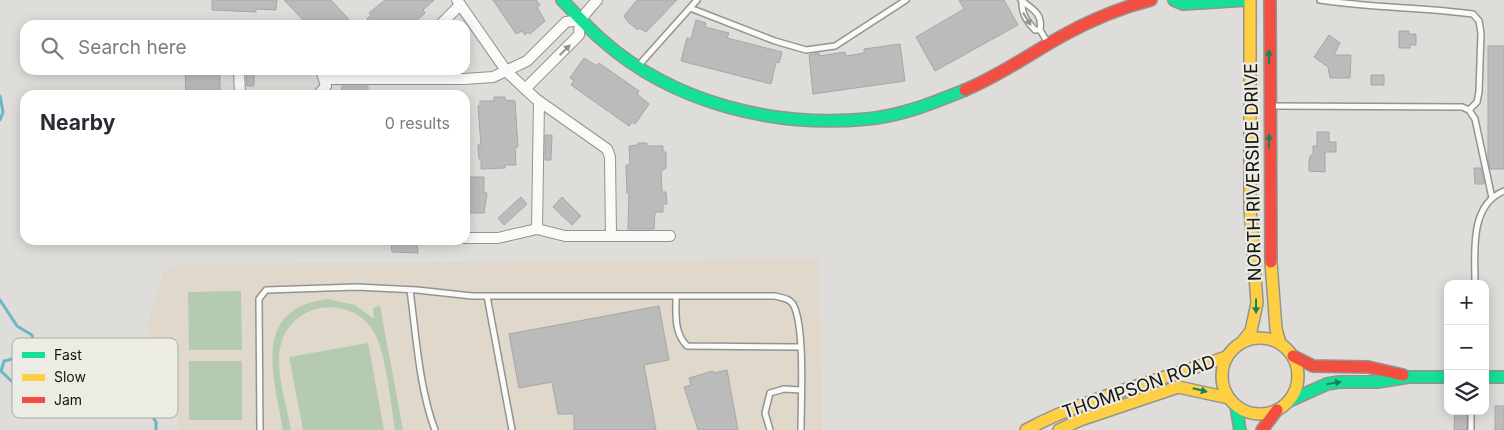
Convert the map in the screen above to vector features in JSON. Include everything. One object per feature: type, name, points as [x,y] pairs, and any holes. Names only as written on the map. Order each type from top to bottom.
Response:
[{"type":"street","points":[[562,0],[598,37],[638,67],[670,86],[714,105],[764,117],[834,122],[909,112],[946,100],[978,85],[1110,11],[1151,0]]},
{"type":"street","points":[[525,89],[580,36],[580,20],[597,0]]},
{"type":"street","points":[[1174,0],[1183,4],[1270,0]]},
{"type":"street","name":"NORTH RIVERSIDE DRIVE","points":[[1226,357],[1251,331],[1257,303],[1250,209],[1250,0]]},
{"type":"street","name":"NORTH RIVERSIDE DRIVE","points":[[1270,0],[1269,242],[1276,328],[1280,343]]},
{"type":"street","points":[[444,20],[459,2],[508,72],[525,89],[538,101],[607,149],[610,157],[611,236]]},
{"type":"street","points":[[322,90],[326,86],[323,75],[464,79],[493,77],[508,72],[527,61],[566,22],[580,20]]},
{"type":"street","points":[[533,55],[546,68]]},
{"type":"street","points":[[239,75],[240,90]]},
{"type":"street","points":[[386,78],[389,75]]},
{"type":"street","points":[[537,229],[538,101]]},
{"type":"street","points":[[470,238],[498,238],[537,229],[565,236],[670,236]]},
{"type":"street","points":[[1243,341],[1262,338],[1280,343],[1293,356],[1313,366],[1368,367],[1409,377]]},
{"type":"street","points":[[1289,401],[1296,390],[1298,379],[1297,367],[1293,356]]},
{"type":"street","points":[[1226,357],[1222,374],[1224,391],[1232,402],[1240,430]]},
{"type":"street","name":"THOMPSON ROAD","points":[[1026,430],[1074,406],[1193,370],[1226,357]]},
{"type":"street","points":[[1262,430],[1277,410],[1289,401],[1327,384],[1377,382],[1409,377],[1444,377]]},
{"type":"street","points":[[1489,377],[1504,377]]},
{"type":"street","name":"THOMPSON ROAD","points":[[1059,430],[1080,420],[1178,387],[1194,389],[1232,402]]},
{"type":"street","points":[[1232,402],[1256,414],[1277,410]]},
{"type":"street","points":[[1074,406],[1080,420]]},
{"type":"lane","points":[[638,67],[697,0]]},
{"type":"lane","points":[[690,8],[775,41],[806,50],[835,46],[906,0]]},
{"type":"lane","points":[[1320,0],[1366,7],[1423,8],[1473,14],[1479,21],[1481,33],[1479,92],[1477,102],[1469,110]]},
{"type":"lane","points":[[1040,30],[1034,30],[1030,26],[1021,10],[1022,1],[1032,6],[1042,22],[1040,30],[1050,44]]},
{"type":"lane","points":[[1269,106],[1455,107],[1469,110],[1475,119],[1492,198]]},
{"type":"lane","points":[[1475,280],[1475,243],[1482,211],[1492,198],[1504,191]]},
{"type":"lane","points":[[260,430],[259,299],[266,290],[348,287],[487,296],[774,296],[788,298],[794,306],[799,328],[801,430]]},
{"type":"lane","points":[[410,290],[420,364],[435,430]]},
{"type":"lane","points":[[487,296],[512,430]]},
{"type":"lane","points":[[676,297],[676,325],[681,340],[687,346],[800,347]]},
{"type":"lane","points":[[770,430],[765,413],[770,392],[784,389],[801,390]]},
{"type":"lane","points":[[1471,415],[1471,430]]},
{"type":"shaded area","points":[[819,259],[822,430],[178,430],[178,338],[151,338],[147,326],[163,273],[179,264]]},
{"type":"green space","points":[[241,291],[242,350],[189,350],[188,292]]},
{"type":"green space","points":[[328,299],[355,305],[374,319],[373,308],[380,306],[403,430],[395,430],[385,366],[375,334],[365,321],[353,312],[339,308],[325,308],[310,311],[298,318],[288,329],[281,344],[279,353],[280,375],[291,430],[283,430],[273,368],[273,348],[277,331],[287,316],[303,305]]},
{"type":"green space","points":[[368,343],[384,430],[303,430],[289,357]]},
{"type":"green space","points":[[189,361],[242,361],[242,420],[189,420]]},
{"type":"building","points":[[212,0],[277,0],[276,10],[256,9],[256,12],[212,10]]},
{"type":"building","points":[[284,0],[331,0],[349,20],[303,20]]},
{"type":"building","points":[[385,0],[434,0],[423,10],[425,13],[417,20],[368,20],[371,15],[369,13]]},
{"type":"building","points":[[493,0],[536,0],[540,5],[537,7],[545,21],[530,34],[528,32],[525,35],[522,31],[516,34]]},
{"type":"building","points":[[637,0],[677,0],[646,32],[639,28],[638,30],[624,16]]},
{"type":"building","points":[[959,0],[1004,0],[1018,25],[935,71],[916,37],[964,9]]},
{"type":"building","points":[[696,20],[706,23],[705,27],[729,33],[727,38],[782,52],[779,63],[776,62],[771,84],[681,61],[687,38],[691,39]]},
{"type":"building","points":[[1399,31],[1409,31],[1409,34],[1416,34],[1416,45],[1410,45],[1410,48],[1399,48]]},
{"type":"building","points":[[1329,35],[1340,43],[1334,55],[1351,55],[1350,78],[1330,78],[1328,67],[1314,57]]},
{"type":"building","points":[[900,44],[905,81],[813,94],[809,55],[819,53],[819,56],[845,52],[846,56],[864,53],[864,49]]},
{"type":"building","points":[[1488,46],[1504,46],[1504,169],[1490,169],[1488,157]]},
{"type":"building","points":[[584,58],[597,66],[599,63],[639,91],[637,94],[649,104],[635,124],[632,122],[629,126],[571,85],[574,80],[570,78]]},
{"type":"building","points":[[185,75],[220,75],[220,90],[186,90]]},
{"type":"building","points":[[246,75],[254,75],[254,86],[247,86]]},
{"type":"building","points":[[1371,75],[1384,75],[1384,85],[1371,85]]},
{"type":"building","points":[[342,86],[368,86],[368,90],[341,90]]},
{"type":"building","points":[[494,97],[505,97],[505,100],[515,101],[518,147],[515,147],[516,165],[505,165],[505,168],[481,169],[478,145],[481,145],[478,106],[480,106],[480,101],[494,101]]},
{"type":"building","points":[[1317,132],[1329,132],[1329,142],[1336,142],[1336,152],[1325,152],[1325,172],[1309,171],[1309,160],[1311,155],[1313,155],[1313,146],[1317,146]]},
{"type":"building","points":[[545,135],[552,135],[551,160],[545,160]]},
{"type":"building","points":[[638,143],[647,143],[647,146],[663,146],[663,152],[666,152],[666,168],[661,171],[662,192],[666,192],[667,204],[663,204],[663,212],[655,212],[654,229],[628,229],[629,193],[627,193],[626,165],[630,165],[629,146],[638,145]]},
{"type":"building","points":[[1474,168],[1481,168],[1484,184],[1475,184]]},
{"type":"building","points":[[470,177],[484,177],[484,193],[487,193],[484,213],[470,213]]},
{"type":"building","points":[[521,197],[527,204],[504,225],[498,218]]},
{"type":"building","points":[[562,197],[581,216],[572,225],[553,207]]},
{"type":"building","points":[[391,245],[417,245],[418,253],[392,252]]},
{"type":"building","points":[[659,306],[669,360],[644,365],[656,430],[574,430],[574,414],[558,414],[552,382],[519,388],[509,334]]},
{"type":"building","points":[[727,370],[738,430],[698,430],[684,387],[691,385],[689,378],[713,371],[714,373]]},
{"type":"building","points":[[1495,406],[1504,406],[1504,430],[1495,430]]},
{"type":"building","points":[[1455,415],[1467,415],[1467,430],[1454,430]]},
{"type":"waterway","points":[[0,96],[3,112],[0,120]]},
{"type":"waterway","points":[[0,300],[17,326],[32,335],[33,338]]},
{"type":"waterway","points":[[12,359],[4,361],[1,371],[12,382]]},
{"type":"waterway","points":[[153,418],[156,422],[156,430]]},
{"type":"traffic: fast","points":[[562,0],[602,40],[630,62],[660,80],[726,107],[761,115],[832,121],[867,119],[905,112],[965,90]]},
{"type":"traffic: fast","points":[[1174,0],[1183,4],[1247,0]]},
{"type":"traffic: fast","points":[[1289,401],[1327,384],[1339,382],[1377,382],[1409,377],[1444,377]]},
{"type":"traffic: fast","points":[[1489,377],[1504,377]]},
{"type":"traffic: fast","points":[[1236,406],[1240,430]]},
{"type":"traffic: slow","points":[[1243,341],[1251,331],[1257,303],[1250,209],[1250,0]]},
{"type":"traffic: slow","points":[[1271,262],[1276,329],[1280,343]]},
{"type":"traffic: slow","points":[[1260,338],[1275,341],[1287,349],[1295,361],[1298,376],[1295,391],[1287,403],[1275,411],[1260,414],[1245,411],[1233,403],[1225,391],[1222,376],[1225,361],[1233,349],[1245,341],[1260,338]]},
{"type":"traffic: slow","points":[[1026,430],[1099,398],[1226,357]]},
{"type":"traffic: slow","points":[[1059,430],[1080,420],[1178,387],[1229,398]]},
{"type":"traffic: jam","points":[[965,90],[1002,72],[1084,25],[1105,15],[1151,0]]},
{"type":"traffic: jam","points":[[1270,0],[1271,262]]},
{"type":"traffic: jam","points":[[1293,356],[1313,366],[1368,367],[1403,375]]},
{"type":"traffic: jam","points":[[1262,430],[1277,410]]}]
